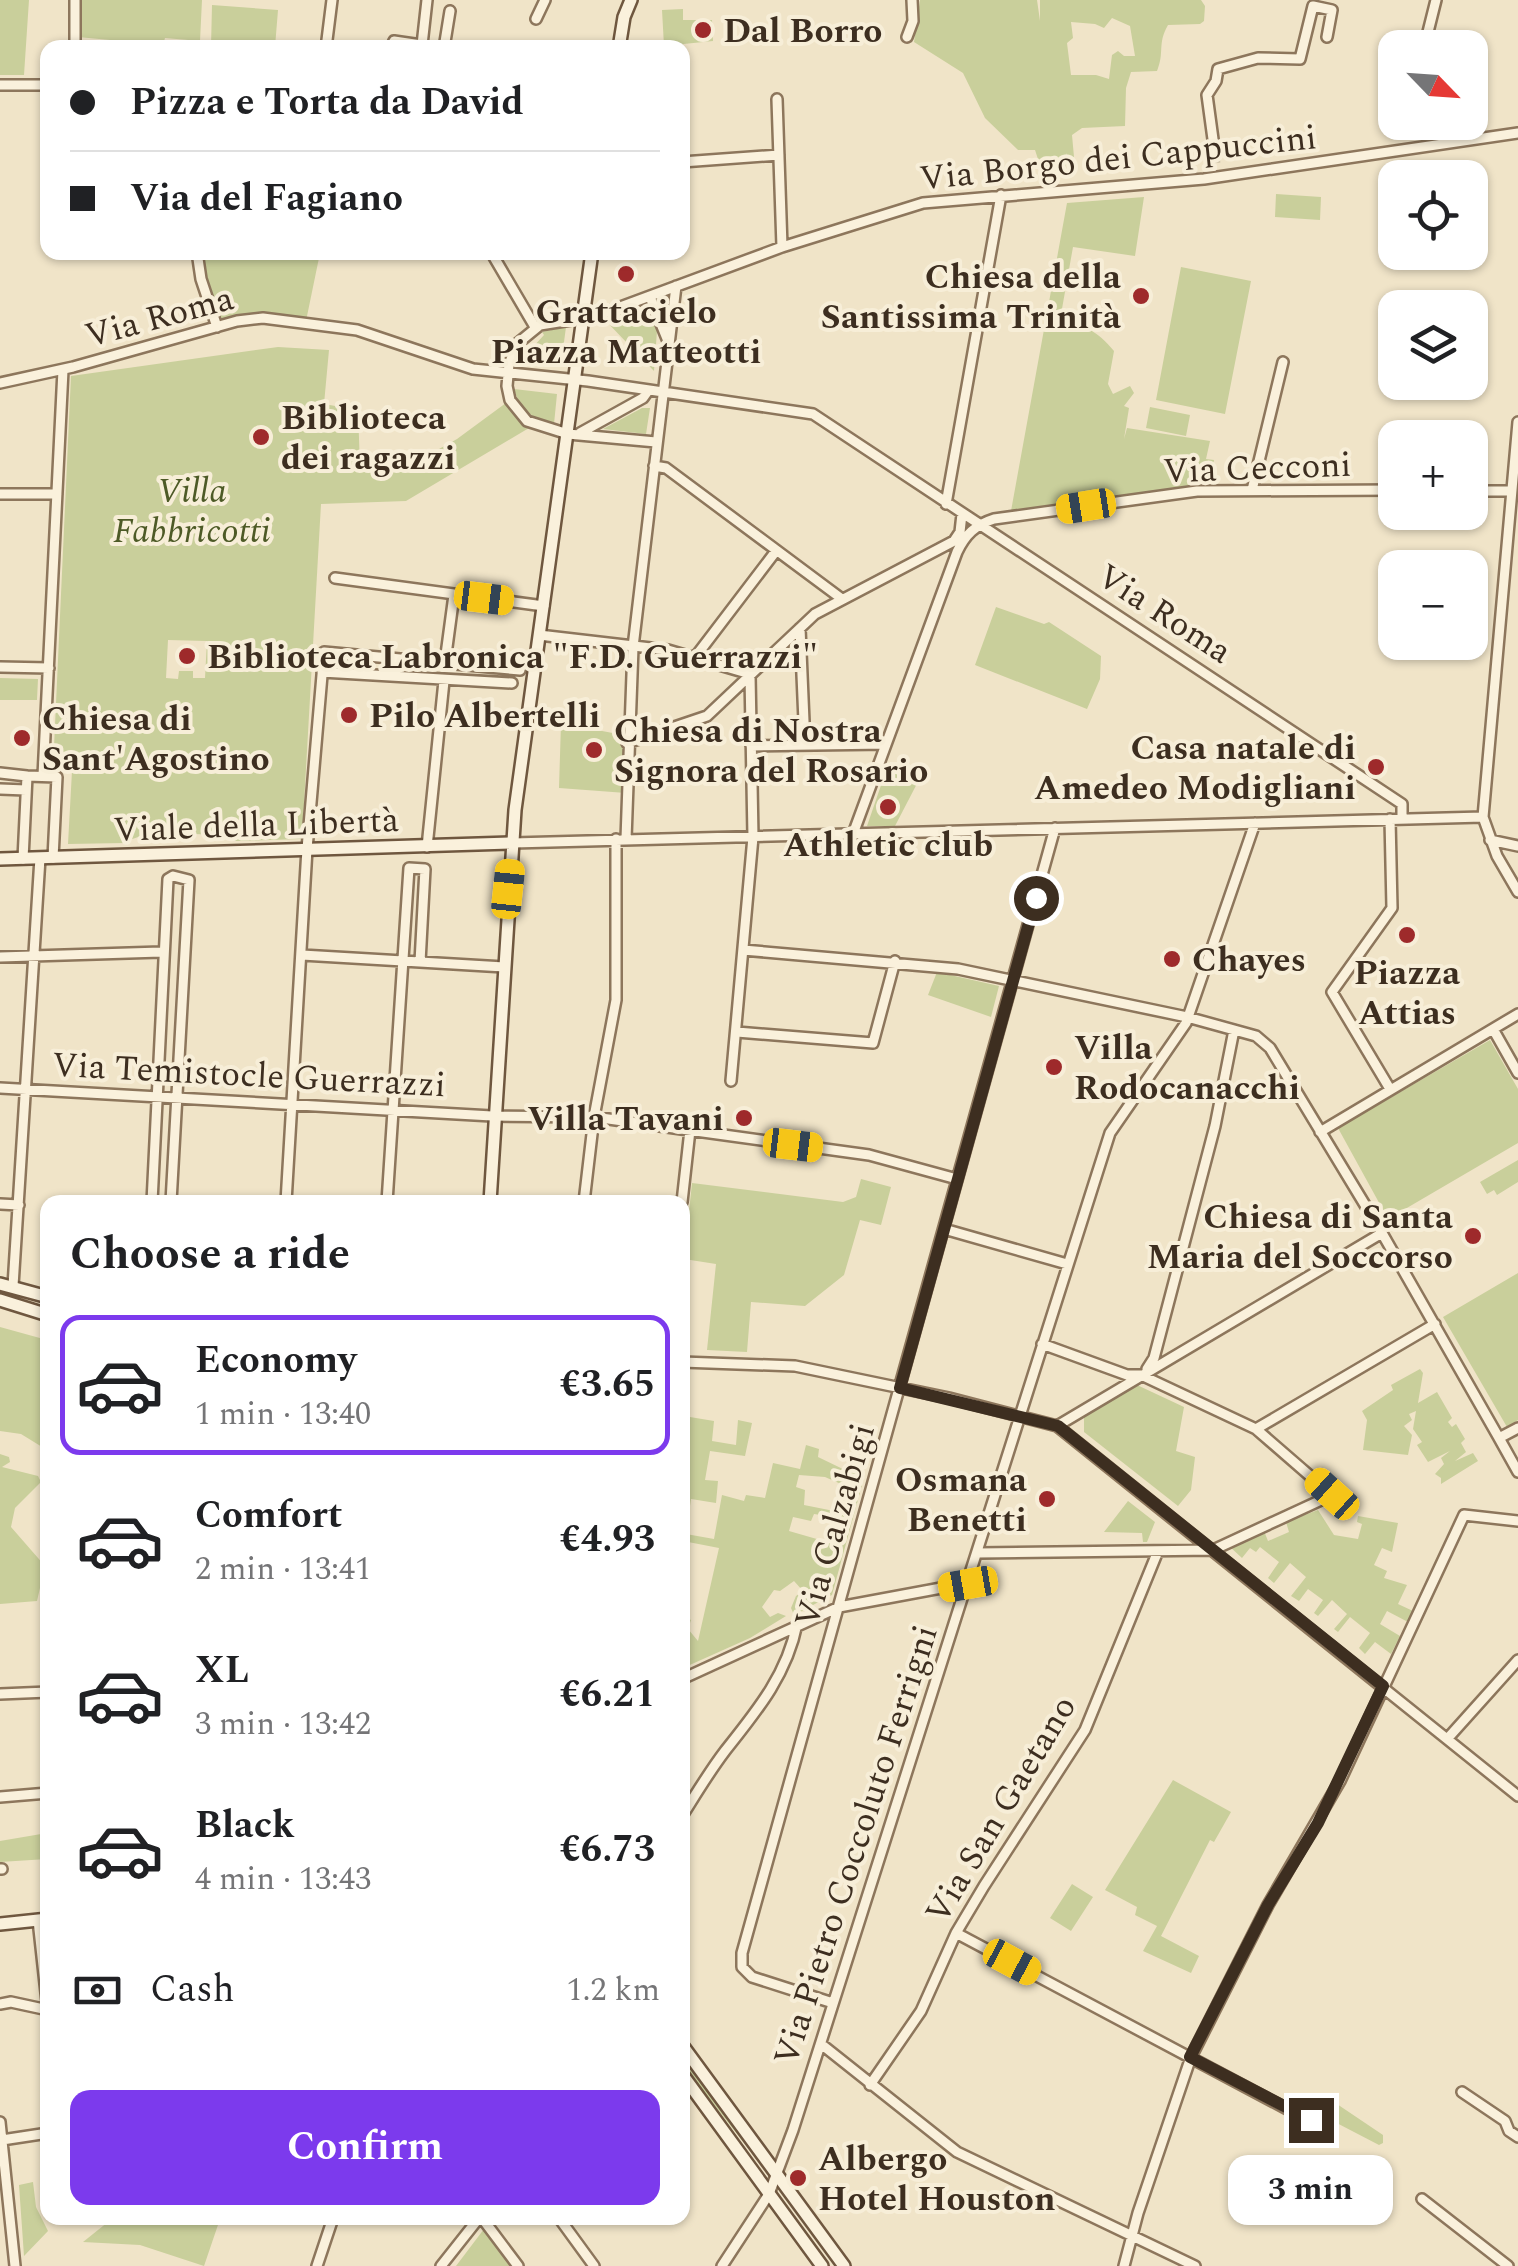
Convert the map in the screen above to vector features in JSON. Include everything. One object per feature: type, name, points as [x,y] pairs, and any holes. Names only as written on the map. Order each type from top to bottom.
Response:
[{"type":"street","points":[[74,40],[76,0]]},
{"type":"street","points":[[327,40],[332,0]]},
{"type":"street","points":[[423,40],[428,0]]},
{"type":"street","points":[[536,19],[545,0]]},
{"type":"street","points":[[620,40],[631,0]]},
{"type":"street","points":[[907,37],[914,21],[912,0]]},
{"type":"street","points":[[1428,30],[1436,0]]},
{"type":"street","points":[[1218,177],[1207,96],[1216,82],[1218,69],[1258,58],[1300,59],[1313,6],[1332,10],[1327,37]]},
{"type":"street","points":[[445,40],[450,11]]},
{"type":"street","points":[[0,85],[40,86]]},
{"type":"street","points":[[777,98],[782,247]]},
{"type":"street","name":"Via Borgo dei Cappuccini","points":[[535,327],[584,318],[650,297],[782,247],[923,203],[1218,177],[1518,134]]},
{"type":"street","points":[[690,161],[779,155]]},
{"type":"street","points":[[946,504],[1001,195]]},
{"type":"street","points":[[198,260],[200,279],[217,328]]},
{"type":"street","points":[[496,260],[535,327],[518,343],[507,373],[510,400],[522,416],[541,428],[656,444]]},
{"type":"street","points":[[490,1195],[513,842],[539,635],[573,434],[591,260]]},
{"type":"street","points":[[585,1195],[594,1118],[615,1010],[633,647],[676,286]]},
{"type":"street","points":[[650,297],[668,342]]},
{"type":"street","name":"Via Roma","points":[[0,384],[263,318],[357,330],[466,368],[808,411],[1402,804],[1402,819]]},
{"type":"street","points":[[1252,490],[1282,362]]},
{"type":"street","points":[[43,776],[63,370]]},
{"type":"street","points":[[573,434],[643,398],[648,391]]},
{"type":"street","points":[[1518,422],[1483,817],[1490,840],[1518,892]]},
{"type":"street","points":[[654,466],[666,468],[842,599]]},
{"type":"street","points":[[1488,489],[1515,488]]},
{"type":"street","name":"Via Cecconi","points":[[979,525],[1002,518],[1197,491],[1378,490]]},
{"type":"street","points":[[0,494],[57,494]]},
{"type":"street","points":[[627,743],[707,716],[800,628],[842,599],[944,546],[959,534],[962,514]]},
{"type":"street","points":[[1002,518],[1002,539]]},
{"type":"street","points":[[853,834],[956,552],[979,525]]},
{"type":"street","points":[[944,546],[956,552]]},
{"type":"street","points":[[696,656],[776,550]]},
{"type":"street","points":[[335,578],[544,606]]},
{"type":"street","points":[[445,662],[454,595]]},
{"type":"street","points":[[800,628],[805,744]]},
{"type":"street","points":[[539,635],[696,656],[750,674]]},
{"type":"street","points":[[286,1195],[307,850],[324,652],[520,670]]},
{"type":"street","points":[[0,668],[49,668]]},
{"type":"street","points":[[322,672],[512,683]]},
{"type":"street","points":[[731,1082],[754,837],[750,674]]},
{"type":"street","points":[[427,848],[444,680]]},
{"type":"street","points":[[751,746],[886,744]]},
{"type":"street","points":[[0,773],[57,777],[35,956],[19,1205],[5,1302],[40,1313]]},
{"type":"street","points":[[22,858],[27,776]]},
{"type":"street","points":[[0,788],[26,790]]},
{"type":"street","points":[[513,842],[1483,817]]},
{"type":"street","points":[[1390,819],[1392,908],[1332,992],[1390,1089]]},
{"type":"street","name":"Via Pietro Coccoluto Ferrigni","points":[[722,2266],[769,2194],[776,2176],[1116,1121],[1187,1018],[1255,823]]},
{"type":"street","name":"Via Calzabigi","points":[[834,2003],[752,1977],[741,1961],[1055,828]]},
{"type":"street","points":[[1490,840],[1518,846]]},
{"type":"street","name":"Viale della Libertà","points":[[0,858],[427,848],[513,842]]},
{"type":"street","points":[[387,1195],[408,868],[426,869],[420,962]]},
{"type":"street","points":[[152,1195],[168,880],[173,876],[189,880],[170,1195]]},
{"type":"street","points":[[744,950],[958,969],[1256,1036],[1270,1048],[1382,1233],[1518,1472]]},
{"type":"street","points":[[0,957],[160,952]]},
{"type":"street","points":[[302,955],[504,967]]},
{"type":"street","points":[[737,1032],[874,1043],[895,961]]},
{"type":"street","points":[[1320,1132],[1518,1014]]},
{"type":"street","points":[[1493,1029],[1518,1073]]},
{"type":"street","points":[[1141,1374],[1154,1358],[1199,1190],[1234,1030]]},
{"type":"street","name":"Via Temistocle Guerrazzi","points":[[0,1088],[594,1118],[880,1157],[958,1179]]},
{"type":"street","points":[[683,1195],[690,1130]]},
{"type":"street","points":[[0,1204],[19,1205]]},
{"type":"street","points":[[944,1229],[1067,1264]]},
{"type":"street","points":[[1058,1426],[1382,1233]]},
{"type":"street","points":[[6,1285],[40,1295]]},
{"type":"street","points":[[1256,1429],[1434,1324]]},
{"type":"street","points":[[978,1552],[1212,1550],[1332,1494],[1256,1429],[1141,1374],[1127,1375],[1042,1344]]},
{"type":"street","points":[[690,1362],[794,1366],[1058,1426],[1518,1796]]},
{"type":"street","points":[[1501,1442],[1518,1428]]},
{"type":"street","points":[[1124,2266],[1190,2057],[1268,1905],[1318,1823],[1464,1516],[1518,1521]]},
{"type":"street","name":"Via San Gaetano","points":[[870,2084],[922,2011],[956,1933],[1085,1730],[1158,1551]]},
{"type":"street","points":[[690,1675],[840,1607],[968,1584]]},
{"type":"street","points":[[690,1804],[768,1696],[793,1644],[797,1624]]},
{"type":"street","points":[[1448,1738],[1518,1660]]},
{"type":"street","points":[[0,1694],[40,1692]]},
{"type":"street","points":[[0,1797],[40,1793]]},
{"type":"street","points":[[0,1924],[40,1920]]},
{"type":"street","points":[[956,1933],[1304,2118],[1315,2120]]},
{"type":"street","points":[[0,2004],[40,2005]]},
{"type":"street","points":[[821,2044],[957,2152],[1195,2266]]},
{"type":"street","points":[[690,2056],[844,2266]]},
{"type":"street","points":[[690,2085],[822,2266]]},
{"type":"street","points":[[1462,2092],[1482,2101],[1518,2137]]},
{"type":"street","points":[[0,2122],[15,2266]]},
{"type":"street","points":[[2,2140],[40,2134]]},
{"type":"street","points":[[1422,2200],[1506,2265]]},
{"type":"street","points":[[317,2266],[331,2225]]},
{"type":"street","points":[[442,2266],[475,2225]]},
{"type":"street","points":[[486,2225],[518,2266]]},
{"type":"street","points":[[564,2225],[594,2266]]},
{"type":"green space","points":[[0,0],[29,0],[24,75],[0,75]]},
{"type":"green space","points":[[79,0],[202,0],[200,40],[78,37]]},
{"type":"green space","points":[[920,0],[1037,0],[1040,21],[1040,0],[1201,0],[1205,6],[1204,21],[1200,24],[1168,25],[1157,71],[1131,72],[1126,88],[1125,126],[1082,128],[1072,135],[1074,157],[1071,161],[1066,153],[1070,165],[1066,165],[1065,172],[1043,174],[1035,150],[1018,150],[985,118],[963,73],[914,42]],"holes":[[[1112,18],[1130,26],[1135,56],[1124,56],[1118,51],[1112,55],[1109,79],[1071,75],[1067,43],[1073,38],[1071,22],[1104,28]]]},
{"type":"green space","points":[[212,5],[278,10],[276,40],[211,40]]},
{"type":"green space","points":[[683,9],[683,20],[712,20],[713,41],[664,40],[662,10]]},
{"type":"green space","points":[[1276,194],[1321,197],[1320,220],[1275,217]]},
{"type":"green space","points":[[1144,197],[1135,256],[1073,247],[1060,320],[1090,330],[1114,351],[1108,384],[1113,394],[1130,386],[1134,393],[1124,406],[1129,408],[1124,439],[1127,428],[1210,441],[1206,459],[1214,460],[1208,486],[1011,511],[1067,203]]},
{"type":"green space","points":[[201,260],[319,260],[306,321],[255,314],[217,320]]},
{"type":"green space","points":[[1181,267],[1251,281],[1225,414],[1156,400]]},
{"type":"green space","points":[[639,308],[650,312],[657,331],[654,371],[603,318]]},
{"type":"green space","points":[[566,327],[562,357],[534,352],[532,348],[544,335],[542,332]]},
{"type":"green space","name":"Villa Fabbricotti","points":[[278,347],[329,350],[324,404],[358,410],[360,467],[403,469],[457,439],[510,400],[534,425],[406,501],[321,504],[302,839],[235,841],[229,835],[174,834],[145,836],[125,843],[68,844],[72,771],[53,769],[71,376]],"holes":[[[168,640],[207,641],[205,678],[193,678],[193,671],[179,671],[178,679],[166,678]]]},
{"type":"green space","points":[[514,389],[557,394],[554,424],[528,412]]},
{"type":"green space","points":[[1150,407],[1190,415],[1186,436],[1146,428]]},
{"type":"green space","points":[[642,408],[650,408],[646,434],[603,429]]},
{"type":"green space","points":[[996,607],[1044,624],[1049,622],[1101,656],[1100,679],[1087,709],[975,665]]},
{"type":"green space","points":[[0,678],[38,679],[37,700],[0,700]]},
{"type":"green space","points":[[561,723],[628,736],[626,793],[559,788]]},
{"type":"green space","name":"Athletic club","points":[[889,762],[922,774],[895,826],[867,826]]},
{"type":"green space","points":[[937,972],[999,986],[991,1017],[928,995]]},
{"type":"green space","points":[[1490,1040],[1518,1089],[1518,1143],[1388,1219],[1338,1128]]},
{"type":"green space","points":[[1518,1160],[1518,1182],[1497,1195],[1494,1190],[1487,1194],[1480,1182]]},
{"type":"green space","points":[[861,1179],[891,1187],[881,1225],[860,1220],[844,1275],[805,1306],[751,1302],[747,1352],[707,1350],[716,1264],[690,1260],[692,1183],[843,1202],[856,1197]]},
{"type":"green space","points":[[1518,1273],[1518,1420],[1507,1427],[1443,1317]]},
{"type":"green space","points":[[0,1327],[40,1338],[40,1446],[21,1434],[0,1431]]},
{"type":"green space","points":[[1420,1369],[1423,1373],[1418,1403],[1437,1392],[1452,1418],[1448,1422],[1452,1427],[1456,1424],[1465,1439],[1461,1443],[1466,1452],[1455,1461],[1473,1453],[1478,1461],[1441,1484],[1441,1478],[1435,1474],[1444,1464],[1441,1458],[1450,1451],[1428,1462],[1413,1429],[1416,1411],[1409,1414],[1412,1420],[1404,1426],[1412,1435],[1408,1455],[1363,1450],[1367,1420],[1362,1411],[1393,1390],[1391,1385]]},
{"type":"green space","points":[[1137,1385],[1184,1407],[1176,1451],[1195,1457],[1191,1490],[1178,1506],[1084,1432],[1084,1415]]},
{"type":"green space","points":[[690,1417],[714,1421],[712,1441],[736,1445],[738,1420],[752,1423],[745,1456],[710,1451],[705,1480],[718,1481],[716,1503],[691,1499],[690,1506]]},
{"type":"green space","points":[[806,1445],[819,1449],[818,1457],[847,1471],[865,1474],[832,1595],[794,1615],[791,1608],[803,1591],[794,1581],[780,1591],[774,1590],[762,1607],[770,1617],[778,1613],[786,1616],[750,1638],[690,1665],[690,1631],[698,1641],[719,1548],[690,1542],[690,1535],[714,1539],[722,1495],[744,1501],[746,1495],[765,1498],[773,1463],[800,1469]],"holes":[[[799,1475],[825,1477],[841,1484],[834,1511],[804,1505],[805,1490],[796,1487]],[[814,1514],[848,1519],[841,1546],[789,1531],[793,1517],[811,1521]]]},
{"type":"green space","points":[[0,1454],[9,1457],[10,1462],[2,1467],[38,1476],[40,1480],[15,1508],[11,1527],[40,1560],[40,1588],[37,1601],[0,1604]]},
{"type":"green space","points":[[1128,1501],[1155,1522],[1147,1542],[1143,1542],[1142,1533],[1104,1532]]},
{"type":"green space","points":[[1318,1510],[1334,1535],[1358,1539],[1362,1524],[1357,1522],[1358,1516],[1398,1523],[1392,1552],[1382,1548],[1374,1565],[1387,1571],[1384,1578],[1407,1585],[1398,1604],[1413,1611],[1408,1622],[1387,1611],[1380,1624],[1400,1636],[1391,1654],[1375,1642],[1365,1654],[1359,1648],[1370,1633],[1350,1617],[1338,1632],[1334,1629],[1347,1614],[1332,1600],[1318,1616],[1314,1613],[1323,1600],[1308,1589],[1299,1601],[1291,1596],[1306,1577],[1290,1563],[1274,1583],[1268,1578],[1279,1562],[1260,1547],[1256,1552],[1250,1548],[1242,1558],[1229,1546],[1264,1531],[1268,1541],[1289,1532],[1286,1522]]},
{"type":"green space","points":[[1173,1780],[1231,1812],[1214,1842],[1210,1840],[1161,1936],[1199,1956],[1191,1973],[1143,1951],[1157,1926],[1135,1915],[1137,1907],[1105,1890]]},
{"type":"green space","points":[[40,1834],[40,1859],[0,1862],[0,1841]]},
{"type":"green space","points":[[1072,1884],[1093,1897],[1071,1931],[1050,1918]]},
{"type":"green space","points":[[690,2066],[764,2166],[766,2171],[690,2074]]},
{"type":"green space","points":[[1331,2100],[1383,2135],[1383,2143],[1379,2145],[1329,2119],[1333,2112],[1325,2107]]},
{"type":"green space","points":[[33,2182],[40,2225],[48,2231],[24,2256],[19,2185]]},
{"type":"green space","points":[[104,2225],[218,2225],[204,2266],[140,2245],[83,2242]]},
{"type":"green space","points":[[484,2229],[511,2266],[456,2266]]},
{"type":"tunnel","points":[[1215,154],[1216,164]]},
{"type":"place","name":"Dal Borro","points":[[703,30]]},
{"type":"place","name":"Grattacielo Piazza Matteotti","points":[[626,274]]},
{"type":"place","name":"Chiesa della Santissima Trinità","points":[[1141,296]]},
{"type":"place","name":"Biblioteca dei ragazzi","points":[[261,437]]},
{"type":"place","name":"Biblioteca Labronica \"F.D. Guerrazzi\"","points":[[187,656]]},
{"type":"place","name":"Pilo Albertelli","points":[[349,715]]},
{"type":"place","name":"Chiesa di Sant'Agostino","points":[[22,738]]},
{"type":"place","name":"Chiesa di Nostra Signora del Rosario","points":[[594,750]]},
{"type":"place","name":"Casa natale di Amedeo Modigliani","points":[[1376,767]]},
{"type":"place","name":"Athletic club","points":[[888,807]]},
{"type":"place","name":"Piazza Attias","points":[[1407,935]]},
{"type":"place","name":"Chayes","points":[[1172,959]]},
{"type":"place","name":"Villa Rodocanacchi","points":[[1054,1067]]},
{"type":"place","name":"Villa Tavani","points":[[744,1118]]},
{"type":"place","name":"Chiesa di Santa Maria del Soccorso","points":[[1473,1236]]},
{"type":"place","name":"Osmana Benetti","points":[[1047,1499]]},
{"type":"place","name":"Albergo Hotel Houston","points":[[798,2178]]},
{"type":"route","points":[[1036,898],[900,1388],[1058,1426],[1383,1686],[1340,1781],[1268,1905],[1190,2057],[1311,2120]]}]
